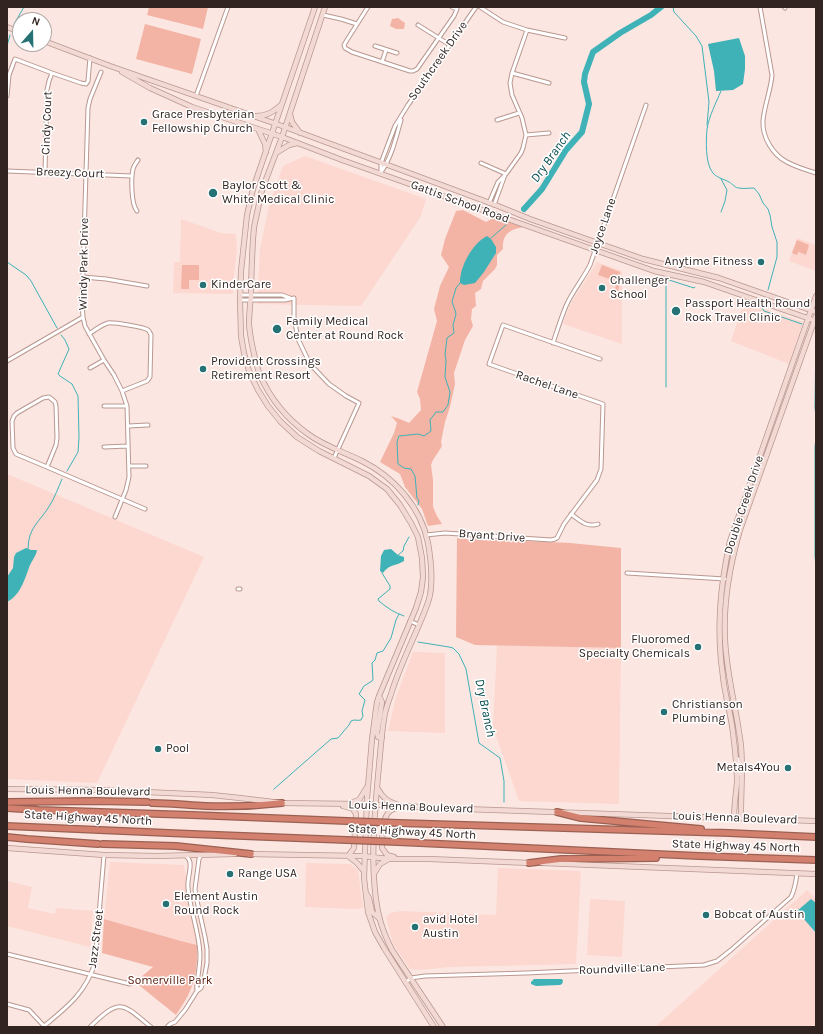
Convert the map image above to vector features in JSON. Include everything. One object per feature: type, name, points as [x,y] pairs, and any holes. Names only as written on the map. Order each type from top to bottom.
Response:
[{"type":"highway","points":[[7,802],[96,801],[204,806],[256,806],[282,803]]},
{"type":"highway","name":"State Highway 45 North","points":[[7,808],[816,837]]},
{"type":"highway","points":[[557,812],[581,818],[702,829],[729,833]]},
{"type":"highway","name":"State Highway 45 North","points":[[7,826],[816,860]]},
{"type":"highway","points":[[7,837],[101,844],[176,846],[251,854]]},
{"type":"highway","points":[[529,863],[561,859],[699,856]]},
{"type":"main road","points":[[315,7],[253,189],[247,215],[241,271],[241,336],[249,371],[258,390],[280,421],[297,437],[319,451],[369,476],[387,490],[405,512],[418,537],[422,558],[423,577],[421,592],[416,608],[379,696],[374,722],[366,805],[364,871],[368,912],[375,932],[434,1027]]},
{"type":"main road","points":[[325,7],[290,114],[262,190],[254,227],[249,326],[260,375],[269,393],[281,409],[308,435],[381,472],[408,498],[416,511],[426,535],[431,561],[432,580],[430,595],[425,611],[393,686],[384,718],[377,788],[374,872],[380,919],[386,937],[392,950],[443,1027]]},
{"type":"main road","name":"Gattis School Road","points":[[52,44],[110,66],[285,127],[597,243],[643,259],[719,278],[814,311]]},
{"type":"main road","name":"Gattis School Road","points":[[110,66],[150,88],[192,107],[282,137],[453,200],[654,271],[704,282],[808,318],[816,319]]},
{"type":"main road","points":[[252,116],[268,114],[275,111],[282,104]]},
{"type":"main road","points":[[290,114],[292,122],[300,133]]},
{"type":"main road","points":[[258,129],[265,144],[266,152]]},
{"type":"main road","points":[[276,153],[289,145],[298,143]]},
{"type":"main road","points":[[453,200],[460,199],[487,208],[494,205]]},
{"type":"main road","name":"Double Creek Drive","points":[[734,818],[737,780],[734,740],[720,652],[719,609],[722,579],[730,541],[808,318],[814,311],[816,296]]},
{"type":"main road","name":"Double Creek Drive","points":[[742,818],[742,765],[740,739],[728,674],[725,638],[726,604],[729,580],[740,530],[816,319]]},
{"type":"main road","points":[[379,696],[382,702],[377,733],[378,737],[382,738]]},
{"type":"main road","points":[[348,804],[358,800],[368,785]]},
{"type":"main road","points":[[377,788],[381,796],[387,801],[401,806]]},
{"type":"main road","name":"Louis Henna Boulevard","points":[[7,789],[102,790],[212,795],[282,803],[348,804],[816,821]]},
{"type":"main road","points":[[339,804],[353,809],[356,814],[354,848],[348,856]]},
{"type":"main road","points":[[399,859],[387,855],[382,848],[385,820],[390,810],[401,806]]},
{"type":"main road","points":[[7,848],[104,855],[186,856],[251,854],[364,856],[390,859],[816,874]]},
{"type":"main road","points":[[348,856],[364,871]]},
{"type":"main road","points":[[374,872],[380,864],[390,859]]},
{"type":"main road","points":[[366,893],[369,898],[372,912],[380,919]]},
{"type":"street","points":[[196,96],[228,7]]},
{"type":"street","points":[[368,7],[344,45],[345,48],[352,52],[410,71],[416,69],[456,12],[457,10],[452,7]]},
{"type":"street","name":"Southcreek Drive","points":[[381,173],[381,163],[396,126],[408,105],[476,7]]},
{"type":"street","points":[[480,7],[503,22],[527,30],[565,38]]},
{"type":"street","points":[[760,7],[772,75],[763,120],[764,129],[772,150],[785,161],[816,173]]},
{"type":"street","points":[[323,15],[357,24]]},
{"type":"street","points":[[418,25],[450,45]]},
{"type":"street","points":[[489,203],[498,182],[506,174],[523,148],[526,135],[514,101],[510,83],[527,30]]},
{"type":"street","points":[[375,46],[398,53]]},
{"type":"street","points":[[382,62],[386,50]]},
{"type":"street","points":[[7,96],[9,75],[15,59],[86,84],[88,80],[90,58]]},
{"type":"street","name":"Windy Park Drive","points":[[101,72],[88,108],[83,317],[89,334],[122,391],[127,406],[129,480],[115,517]]},
{"type":"street","name":"Cindy Court","points":[[45,172],[47,90],[52,73]]},
{"type":"street","points":[[512,73],[549,83]]},
{"type":"street","name":"Joyce Lane","points":[[553,343],[566,306],[585,274],[595,250],[646,105]]},
{"type":"street","points":[[496,120],[519,113]]},
{"type":"street","name":"Southcreek Drive","points":[[381,173],[387,165],[402,116]]},
{"type":"street","points":[[526,135],[549,133]]},
{"type":"street","points":[[137,211],[133,203],[132,176],[138,160]]},
{"type":"street","points":[[481,163],[506,174]]},
{"type":"street","name":"Breezy Court","points":[[7,171],[132,176]]},
{"type":"street","points":[[494,205],[506,174]]},
{"type":"street","points":[[83,277],[106,279],[147,286]]},
{"type":"street","points":[[241,298],[286,300],[294,298],[294,317],[298,339],[310,364],[329,384],[359,403],[334,458]]},
{"type":"street","points":[[7,361],[83,317]]},
{"type":"street","points":[[89,334],[109,323],[143,328],[149,331],[151,335],[150,377],[147,381],[122,391]]},
{"type":"street","name":"Rachel Lane","points":[[558,538],[561,528],[600,475],[602,404],[489,364],[503,325],[600,360]]},
{"type":"street","points":[[90,368],[104,360]]},
{"type":"street","points":[[46,466],[56,445],[57,438],[56,406],[55,402],[49,397],[43,398],[14,416],[12,422],[12,448],[16,454],[145,509]]},
{"type":"street","points":[[104,406],[127,406]]},
{"type":"street","points":[[128,426],[148,426]]},
{"type":"street","points":[[104,447],[128,446]]},
{"type":"street","points":[[129,466],[146,466]]},
{"type":"street","points":[[571,514],[591,526],[598,524]]},
{"type":"street","name":"Bryant Drive","points":[[426,535],[445,533],[551,540],[558,538]]},
{"type":"street","points":[[627,573],[729,580]]},
{"type":"street","points":[[410,621],[419,624]]},
{"type":"street","points":[[734,740],[740,774],[742,776]]},
{"type":"street","name":"Jazz Street","points":[[44,1026],[76,998],[86,984],[95,963],[104,855]]},
{"type":"street","points":[[167,1027],[175,1022],[185,1010],[197,991],[201,988],[204,979],[207,962],[207,949],[195,889],[200,855]]},
{"type":"street","points":[[186,856],[190,863],[187,880],[199,946],[200,960],[196,986],[197,991]]},
{"type":"street","name":"Roundville Lane","points":[[411,978],[425,976],[704,965],[717,961],[731,950],[790,896],[794,890],[797,873]]},
{"type":"street","points":[[196,925],[203,923]]},
{"type":"street","points":[[7,954],[130,984]]},
{"type":"street","points":[[406,982],[411,978]]},
{"type":"street","points":[[7,1004],[28,1010],[44,1026]]},
{"type":"street","points":[[90,1027],[111,1009],[120,1006],[129,1009],[150,1027]]},
{"type":"street","points":[[174,1027],[175,1022]]},
{"type":"shaded area","points":[[305,156],[426,199],[421,216],[361,306],[257,304],[260,249],[269,206],[283,166]]},
{"type":"shaded area","points":[[181,219],[221,233],[236,234],[237,249],[233,294],[173,293],[174,262],[180,262]]},
{"type":"shaded area","points":[[797,238],[816,245],[816,271],[789,261]]},
{"type":"shaded area","name":"Challenger School","points":[[597,262],[622,271],[622,344],[563,324],[570,305]]},
{"type":"shaded area","points":[[744,302],[803,322],[789,364],[731,341]]},
{"type":"shaded area","points":[[7,474],[204,557],[97,783],[7,779]]},
{"type":"shaded area","points":[[497,645],[621,648],[619,804],[519,801],[493,727]]},
{"type":"shaded area","points":[[413,652],[445,653],[445,733],[388,731],[396,697]]},
{"type":"shaded area","points":[[110,862],[184,865],[197,945],[104,919]]},
{"type":"shaded area","points":[[306,863],[350,864],[358,870],[363,908],[305,907]]},
{"type":"shaded area","points":[[498,868],[581,871],[576,964],[449,967],[420,970],[410,969],[393,944],[386,917],[390,913],[401,911],[496,915]]},
{"type":"shaded area","points":[[7,881],[32,887],[28,908],[55,914],[56,908],[93,911],[90,947],[7,926]]},
{"type":"shaded area","points":[[807,890],[816,899],[816,1027],[655,1027]]},
{"type":"shaded area","points":[[590,899],[625,901],[622,957],[587,955]]},
{"type":"green space","points":[[149,7],[208,7],[203,29],[147,15]]},
{"type":"green space","points":[[398,18],[405,23],[404,29],[396,29],[390,26],[392,19]]},
{"type":"green space","points":[[145,24],[201,39],[192,74],[136,59]]},
{"type":"green space","points":[[463,210],[486,222],[497,217],[508,216],[528,226],[513,230],[504,238],[503,249],[497,255],[497,265],[495,269],[483,281],[481,289],[475,293],[476,306],[472,309],[471,319],[473,326],[465,340],[454,373],[455,384],[445,422],[441,442],[442,446],[431,465],[433,480],[433,507],[442,524],[428,526],[422,509],[405,487],[400,474],[380,462],[394,433],[397,423],[391,416],[409,423],[421,410],[420,399],[417,392],[437,321],[434,309],[440,286],[449,267],[441,255],[445,239],[456,211]]},
{"type":"green space","points":[[797,240],[809,245],[806,255],[799,251],[797,255],[792,253]]},
{"type":"green space","points":[[182,265],[199,265],[199,280],[189,280],[189,289],[181,289]]},
{"type":"green space","points":[[602,265],[620,272],[618,291],[614,290],[618,282],[598,275]]},
{"type":"green space","points":[[457,538],[570,543],[621,548],[621,648],[475,645],[456,637]]},
{"type":"green space","name":"Somerville Park","points":[[104,919],[197,945],[197,965],[193,982],[187,998],[176,1015],[135,982],[153,967],[102,953]]},
{"type":"water","points":[[739,38],[745,56],[743,84],[733,90],[716,91],[714,71],[708,44]]},
{"type":"water","points":[[487,236],[496,247],[496,253],[475,283],[464,285],[460,283],[462,270],[468,256],[476,244]]},
{"type":"water","points":[[26,548],[37,550],[36,554],[19,591],[7,602],[7,577],[13,568],[14,557],[16,553]]},
{"type":"water","points":[[391,549],[398,555],[404,557],[404,561],[391,566],[383,573],[380,571],[381,556],[384,550]]},
{"type":"water","points":[[811,899],[816,903],[816,933],[797,911]]},
{"type":"water","points":[[534,979],[562,979],[563,981],[560,985],[536,986],[531,984]]},
{"type":"waterway","points":[[21,12],[24,7]]},
{"type":"waterway","name":"Dry Branch","points":[[524,209],[542,189],[566,150],[582,132],[589,104],[584,82],[585,74],[593,52],[661,7]]},
{"type":"waterway","points":[[673,7],[674,12],[696,36],[702,46],[709,102],[707,125]]},
{"type":"waterway","points":[[7,46],[10,35]]},
{"type":"waterway","points":[[721,91],[711,114],[707,129],[706,139],[710,169],[715,175],[736,187],[754,188],[768,209],[777,242],[777,257],[768,290]]},
{"type":"waterway","points":[[721,179],[727,190],[721,212]]},
{"type":"waterway","name":"Dry Branch","points":[[491,238],[506,225]]},
{"type":"waterway","points":[[7,262],[26,275],[31,281],[57,328]]},
{"type":"waterway","points":[[666,387],[666,279],[694,288],[695,287]]},
{"type":"waterway","name":"Dry Branch","points":[[418,505],[419,501],[417,498],[415,476],[411,469],[404,468],[398,464],[397,442],[399,436],[418,434],[424,436],[431,431],[430,420],[436,412],[443,412],[448,405],[450,392],[445,377],[445,354],[447,338],[454,333],[453,325],[456,314],[452,302],[456,288],[460,283]]},
{"type":"waterway","points":[[762,308],[764,311],[802,324]]},
{"type":"waterway","points":[[816,329],[816,416]]},
{"type":"waterway","points":[[61,335],[69,349],[58,374],[72,384],[78,396],[78,452],[67,471]]},
{"type":"waterway","points":[[816,437],[816,569]]},
{"type":"waterway","points":[[28,549],[32,530],[52,502],[62,479]]},
{"type":"waterway","name":"Dry Branch","points":[[398,555],[403,551],[409,537]]},
{"type":"waterway","name":"Dry Branch","points":[[382,573],[390,586],[390,589],[378,599],[379,601],[391,610],[404,616]]},
{"type":"waterway","points":[[274,789],[331,739],[338,738],[351,721],[361,720],[365,700],[359,694],[364,686],[372,681],[372,663],[375,660],[377,653],[383,651],[391,638],[399,614]]},
{"type":"waterway","name":"Dry Branch","points":[[418,642],[453,648],[459,654],[466,669],[479,743],[500,758],[504,781],[504,802]]},
{"type":"place","name":"Grace Presbyterian Fellowship Church","points":[[144,122]]},
{"type":"place","name":"Baylor Scott & White Medical Clinic","points":[[213,193]]},
{"type":"place","name":"Anytime Fitness","points":[[761,262]]},
{"type":"place","name":"KinderCare","points":[[203,285]]},
{"type":"place","name":"Challenger School","points":[[602,288]]},
{"type":"place","name":"Passport Health Round Rock Travel Clinic","points":[[676,311]]},
{"type":"place","name":"Family Medical Center at Round Rock","points":[[277,329]]},
{"type":"place","name":"Provident Crossings Retirement Resort","points":[[203,369]]},
{"type":"place","name":"Fluoromed Specialty Chemicals","points":[[698,647]]},
{"type":"place","name":"Christianson Plumbing","points":[[664,712]]},
{"type":"place","name":"Pool","points":[[158,749]]},
{"type":"place","name":"Metals4You","points":[[788,768]]},
{"type":"place","name":"Range USA","points":[[230,874]]},
{"type":"place","name":"Element Austin Round Rock","points":[[166,904]]},
{"type":"place","name":"Bobcat of Austin","points":[[706,915]]},
{"type":"place","name":"avid Hotel Austin","points":[[415,927]]}]
